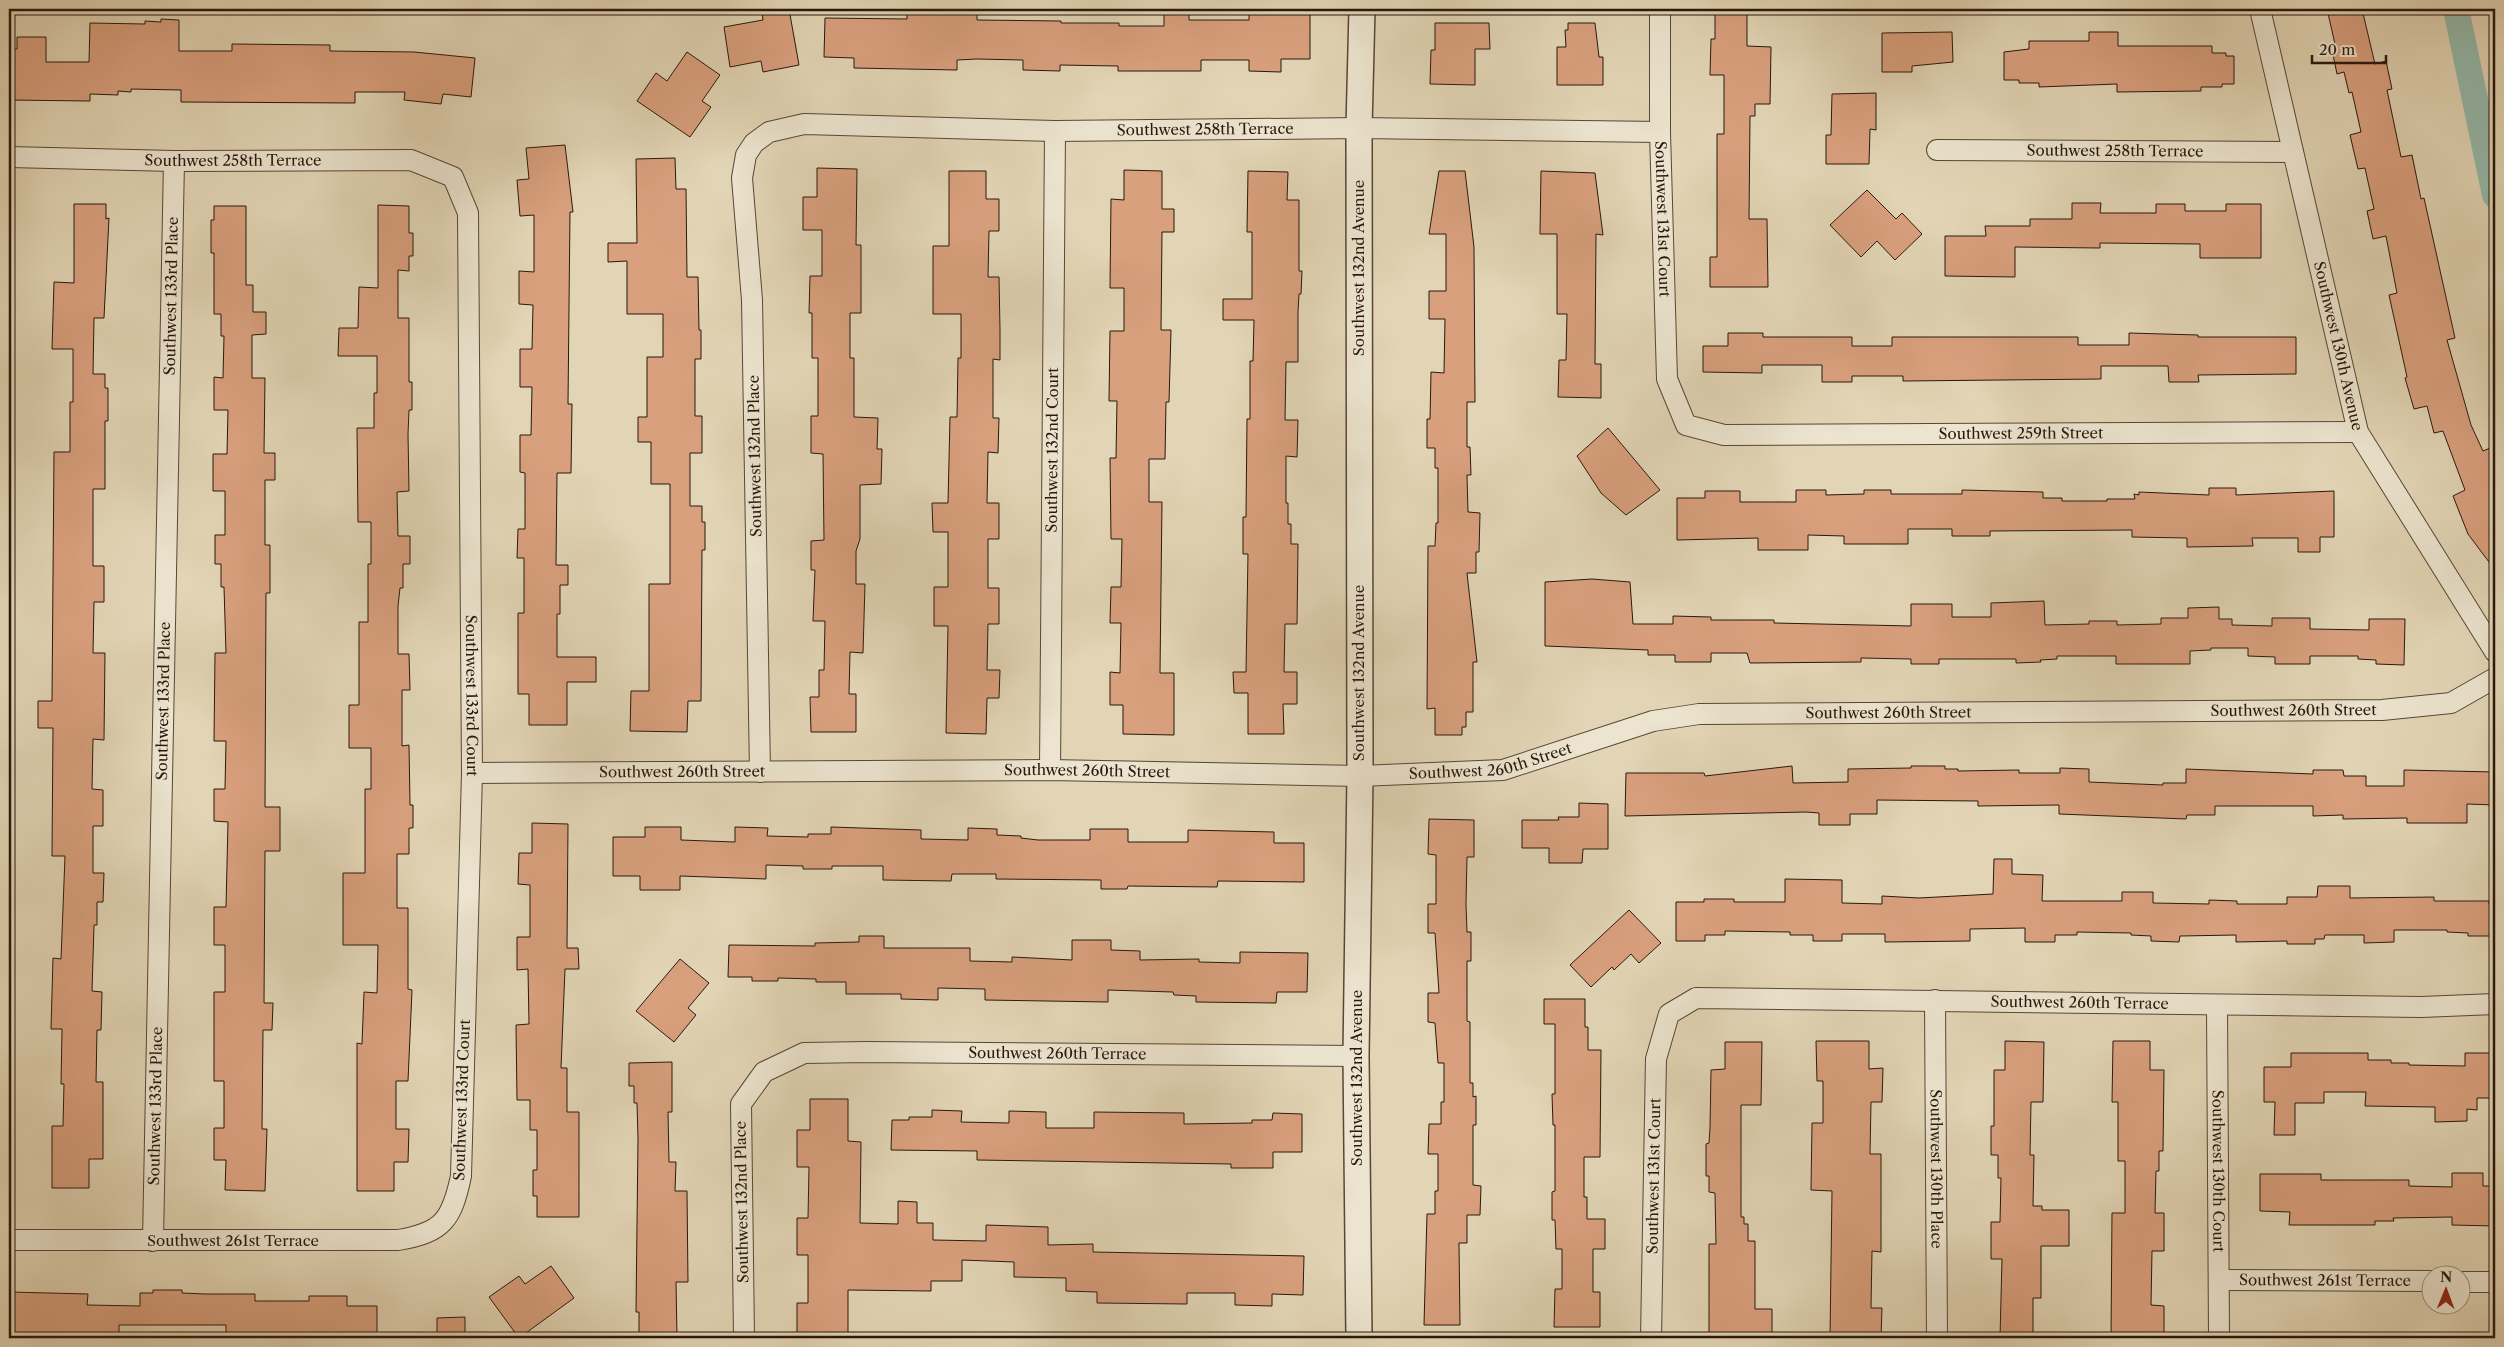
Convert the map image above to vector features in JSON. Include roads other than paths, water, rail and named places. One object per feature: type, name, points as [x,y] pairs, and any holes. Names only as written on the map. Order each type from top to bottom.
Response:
[{"type":"street","name":"Southwest 132nd Avenue","points":[[1359,1338],[1356,1056],[1360,776],[1359,128],[1362,9]]},
{"type":"street","name":"Southwest 131st Court","points":[[1660,9],[1660,132],[1667,379],[1686,425]]},
{"type":"street","name":"Southwest 130th Avenue","points":[[2260,9],[2358,432],[2495,652]]},
{"type":"street","name":"Southwest 258th Terrace","points":[[754,143],[769,132],[804,124],[1055,131],[1359,128],[1660,132]]},
{"type":"street","name":"Southwest 132nd Court","points":[[1050,770],[1055,131]]},
{"type":"street","name":"Southwest 132nd Place","points":[[754,143],[746,155],[742,178],[752,300],[760,772]]},
{"type":"street","name":"Southwest 258th Terrace","points":[[1937,150],[2293,152]]},
{"type":"street","name":"Southwest 258th Terrace","points":[[9,157],[174,161],[411,160],[453,177]]},
{"type":"street","name":"Southwest 133rd Place","points":[[153,1241],[174,161]]},
{"type":"street","name":"Southwest 133rd Court","points":[[448,1214],[456,1197],[461,1176],[472,773],[468,213],[453,177]]},
{"type":"street","name":"Southwest 259th Street","points":[[1686,425],[1724,435],[2358,432]]},
{"type":"street","name":"Southwest 260th Street","points":[[472,773],[1050,770],[1360,776],[1503,770],[1653,721],[1699,714],[2382,710],[2451,703],[2495,678]]},
{"type":"street","name":"Southwest 260th Terrace","points":[[1669,1014],[1696,998],[2421,1007],[2495,1004]]},
{"type":"street","name":"Southwest 130th Place","points":[[1935,1000],[1937,1338]]},
{"type":"street","name":"Southwest 130th Court","points":[[2217,1005],[2219,1338]]},
{"type":"street","name":"Southwest 131st Court","points":[[1651,1338],[1656,1059],[1669,1014]]},
{"type":"street","name":"Southwest 260th Terrace","points":[[764,1072],[804,1053],[1356,1056]]},
{"type":"street","name":"Southwest 132nd Place","points":[[744,1338],[741,1104],[764,1072]]},
{"type":"street","name":"Southwest 261st Terrace","points":[[9,1240],[398,1240],[424,1236],[439,1226],[448,1214]]},
{"type":"street","name":"Southwest 261st Terrace","points":[[2219,1280],[2422,1282]]},
{"type":"street","points":[[2472,1282],[2495,1282]]},
{"type":"waterway","points":[[2456,9],[2495,195]]}]
